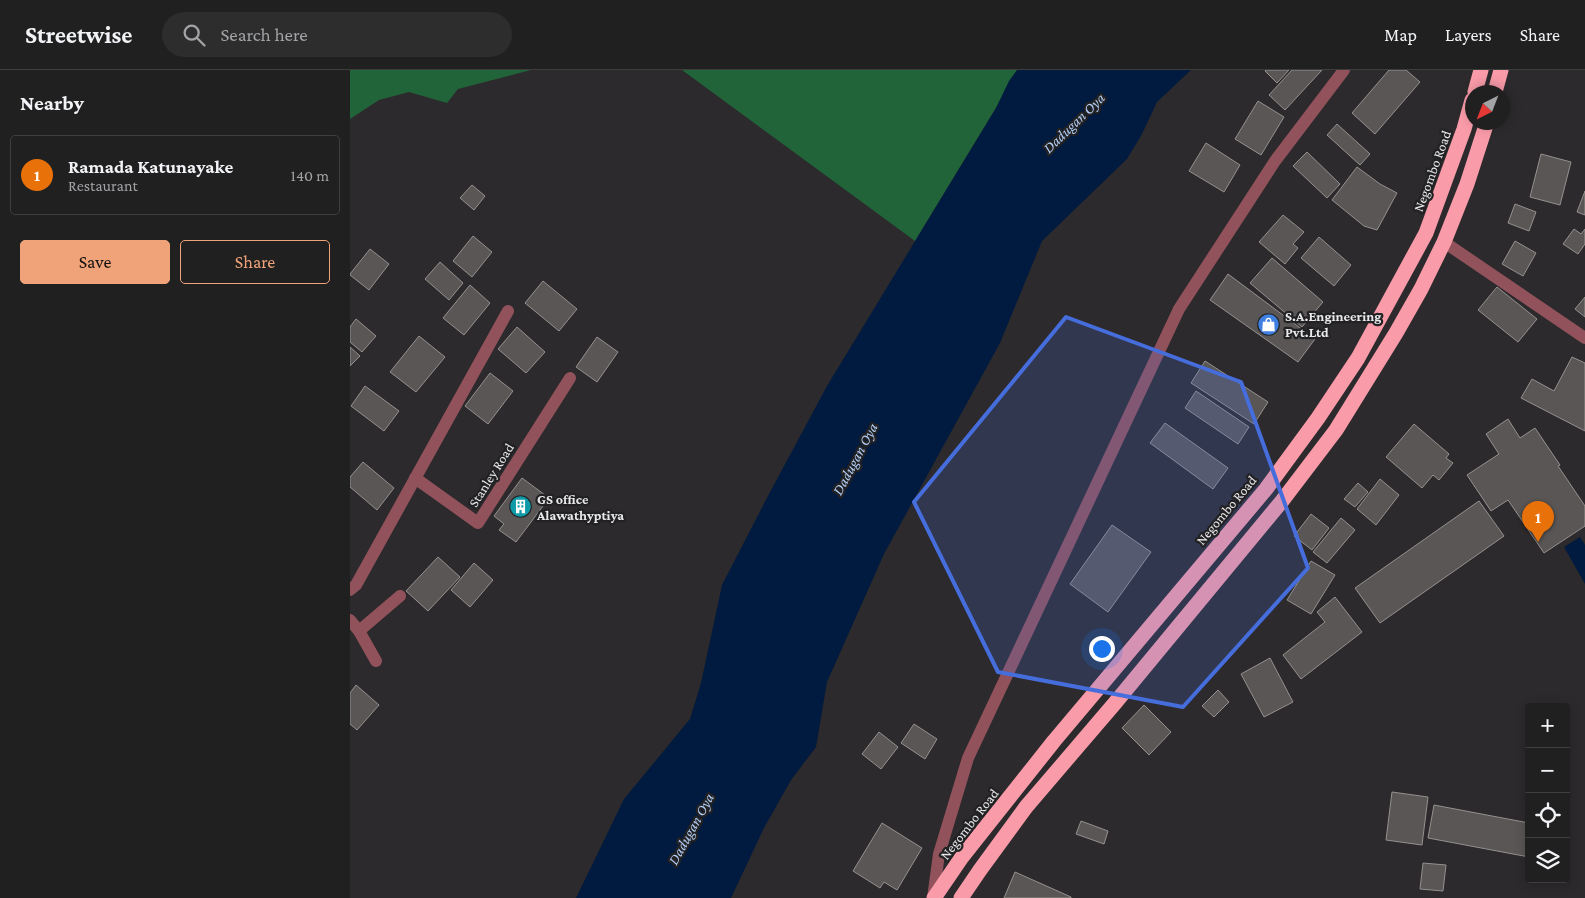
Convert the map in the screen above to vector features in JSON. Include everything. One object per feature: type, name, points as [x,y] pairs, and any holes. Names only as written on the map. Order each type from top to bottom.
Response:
[{"type":"highway","points":[[1477,85],[1481,70]]},
{"type":"highway","points":[[1497,85],[1501,70]]},
{"type":"highway","name":"Negombo Road","points":[[933,898],[962,857],[1042,757],[1266,488],[1318,418],[1358,358],[1426,233],[1465,126]]},
{"type":"highway","points":[[962,898],[1026,807],[1115,703],[1276,508],[1331,437],[1392,340],[1421,289],[1444,242],[1467,184],[1484,130]]},
{"type":"street","points":[[933,898],[939,854],[968,758],[1179,309],[1275,161],[1344,70]]},
{"type":"street","points":[[1444,242],[1585,338]]},
{"type":"street","points":[[350,590],[356,585],[508,311]]},
{"type":"street","name":"Stanley Road","points":[[415,478],[478,523],[570,378]]},
{"type":"street","points":[[359,631],[400,596]]},
{"type":"street","points":[[350,620],[359,631],[376,661]]},
{"type":"highlighted area","points":[[1066,317],[1241,382],[1308,568],[1183,707],[998,672],[914,502]]},
{"type":"green space","points":[[350,70],[531,70],[458,89],[447,103],[409,92],[379,100],[350,119]]},
{"type":"green space","points":[[682,70],[1019,70],[915,241]]},
{"type":"water","name":"Dadugan Oya","points":[[1017,70],[1191,70],[1157,102],[1142,134],[1127,159],[1042,241],[1000,343],[884,554],[827,682],[816,747],[791,780],[764,828],[731,898],[576,898],[624,799],[690,719],[701,683],[722,585],[769,494],[827,386],[996,108],[1009,81]]},
{"type":"water","points":[[1580,537],[1585,545],[1585,584],[1564,547]]},
{"type":"building","points":[[1266,70],[1289,70],[1277,83]]},
{"type":"building","points":[[1292,70],[1322,70],[1285,110],[1269,95]]},
{"type":"building","points":[[1389,70],[1406,70],[1420,82],[1375,134],[1352,113]]},
{"type":"building","points":[[1258,101],[1284,117],[1261,155],[1235,139]]},
{"type":"building","points":[[1337,124],[1370,154],[1360,165],[1327,135]]},
{"type":"building","points":[[1206,143],[1240,165],[1224,192],[1189,171]]},
{"type":"building","points":[[1307,152],[1340,184],[1327,198],[1293,166]]},
{"type":"building","points":[[1541,154],[1571,162],[1560,205],[1530,197]]},
{"type":"building","points":[[1357,167],[1380,184],[1397,193],[1377,230],[1364,226],[1332,200]]},
{"type":"building","points":[[472,185],[485,196],[474,210],[460,198]]},
{"type":"building","points":[[1585,191],[1585,215],[1577,212]]},
{"type":"building","points":[[1515,204],[1536,212],[1529,231],[1508,223]]},
{"type":"building","points":[[1283,215],[1304,232],[1293,244],[1298,248],[1285,264],[1259,242]]},
{"type":"building","points":[[1574,229],[1581,234],[1585,229],[1585,244],[1578,254],[1563,244]]},
{"type":"building","points":[[473,236],[492,252],[472,277],[453,261]]},
{"type":"building","points":[[1319,237],[1351,265],[1334,286],[1301,258]]},
{"type":"building","points":[[1515,241],[1536,253],[1523,276],[1502,264]]},
{"type":"building","points":[[370,249],[389,264],[369,290],[350,274]]},
{"type":"building","points":[[1272,258],[1323,302],[1302,327],[1250,283]]},
{"type":"building","points":[[440,262],[463,283],[449,300],[425,279]]},
{"type":"building","name":"S.A.Engineering Pvt.Ltd","points":[[1228,274],[1315,339],[1298,362],[1210,300]]},
{"type":"building","points":[[543,281],[577,309],[559,331],[525,303]]},
{"type":"building","points":[[470,285],[490,303],[464,335],[443,318]]},
{"type":"building","points":[[1497,287],[1537,319],[1518,342],[1478,310]]},
{"type":"building","points":[[1585,297],[1585,317],[1575,309]]},
{"type":"building","points":[[356,319],[376,336],[362,352],[350,342],[350,327]]},
{"type":"building","points":[[517,327],[545,352],[526,373],[498,349]]},
{"type":"building","points":[[419,336],[445,357],[416,392],[390,372]]},
{"type":"building","points":[[597,337],[618,352],[597,382],[576,367]]},
{"type":"building","points":[[350,347],[360,356],[350,366]]},
{"type":"building","points":[[1572,357],[1585,363],[1585,431],[1521,398],[1532,379],[1554,391]]},
{"type":"building","points":[[1205,361],[1268,402],[1254,424],[1191,383]]},
{"type":"building","points":[[490,373],[513,391],[488,424],[465,406]]},
{"type":"building","points":[[365,386],[399,411],[384,431],[351,406]]},
{"type":"building","points":[[1196,391],[1249,427],[1238,444],[1185,408]]},
{"type":"building","points":[[1508,419],[1520,438],[1535,428],[1585,506],[1585,526],[1544,553],[1508,500],[1491,511],[1467,475],[1499,454],[1486,434]]},
{"type":"building","points":[[1165,423],[1228,468],[1213,489],[1150,443]]},
{"type":"building","points":[[1414,424],[1449,454],[1446,458],[1453,463],[1439,480],[1433,475],[1422,488],[1386,457]]},
{"type":"building","points":[[363,462],[394,488],[377,510],[350,487],[350,477]]},
{"type":"building","name":"GS office Alawathyptiya","points":[[522,478],[549,498],[516,542],[499,530],[504,524],[494,516]]},
{"type":"building","points":[[1380,479],[1399,495],[1376,525],[1357,509]]},
{"type":"building","points":[[1358,483],[1368,492],[1355,507],[1344,499]]},
{"type":"building","points":[[1479,501],[1504,536],[1380,623],[1355,588]]},
{"type":"building","points":[[1311,514],[1329,528],[1312,550],[1294,536]]},
{"type":"building","points":[[1341,518],[1355,530],[1327,563],[1313,552]]},
{"type":"building","points":[[1112,525],[1151,552],[1108,612],[1070,584]]},
{"type":"building","points":[[438,557],[460,577],[428,611],[406,591]]},
{"type":"building","points":[[1311,561],[1335,575],[1311,614],[1287,600]]},
{"type":"building","points":[[474,563],[493,580],[470,607],[451,590]]},
{"type":"building","points":[[1335,597],[1362,632],[1301,679],[1283,655],[1325,622],[1317,612]]},
{"type":"building","points":[[1270,658],[1293,702],[1264,717],[1241,674]]},
{"type":"building","points":[[356,685],[379,705],[357,730],[350,724],[350,693]]},
{"type":"building","points":[[1218,690],[1229,702],[1214,717],[1202,706]]},
{"type":"building","points":[[1144,705],[1171,732],[1149,755],[1122,728]]},
{"type":"building","points":[[914,724],[937,739],[925,759],[901,743]]},
{"type":"building","points":[[879,732],[898,747],[881,769],[862,754]]},
{"type":"building","points":[[1392,792],[1428,797],[1422,845],[1386,840]]},
{"type":"building","points":[[1434,805],[1525,822],[1525,856],[1428,838]]},
{"type":"building","points":[[1081,821],[1108,831],[1104,844],[1076,834]]},
{"type":"building","points":[[882,823],[922,848],[897,890],[884,882],[880,888],[853,871]]},
{"type":"building","points":[[1423,863],[1446,865],[1443,891],[1420,889]]},
{"type":"building","points":[[1015,872],[1071,897],[1071,898],[1004,898]]},
{"type":"place","name":"S.A.Engineering Pvt.Ltd","points":[[1269,324]]},
{"type":"place","name":"GS office Alawathyptiya","points":[[521,507]]},
{"type":"place","name":"Ramada Katunayake","points":[[1538,542]]}]
